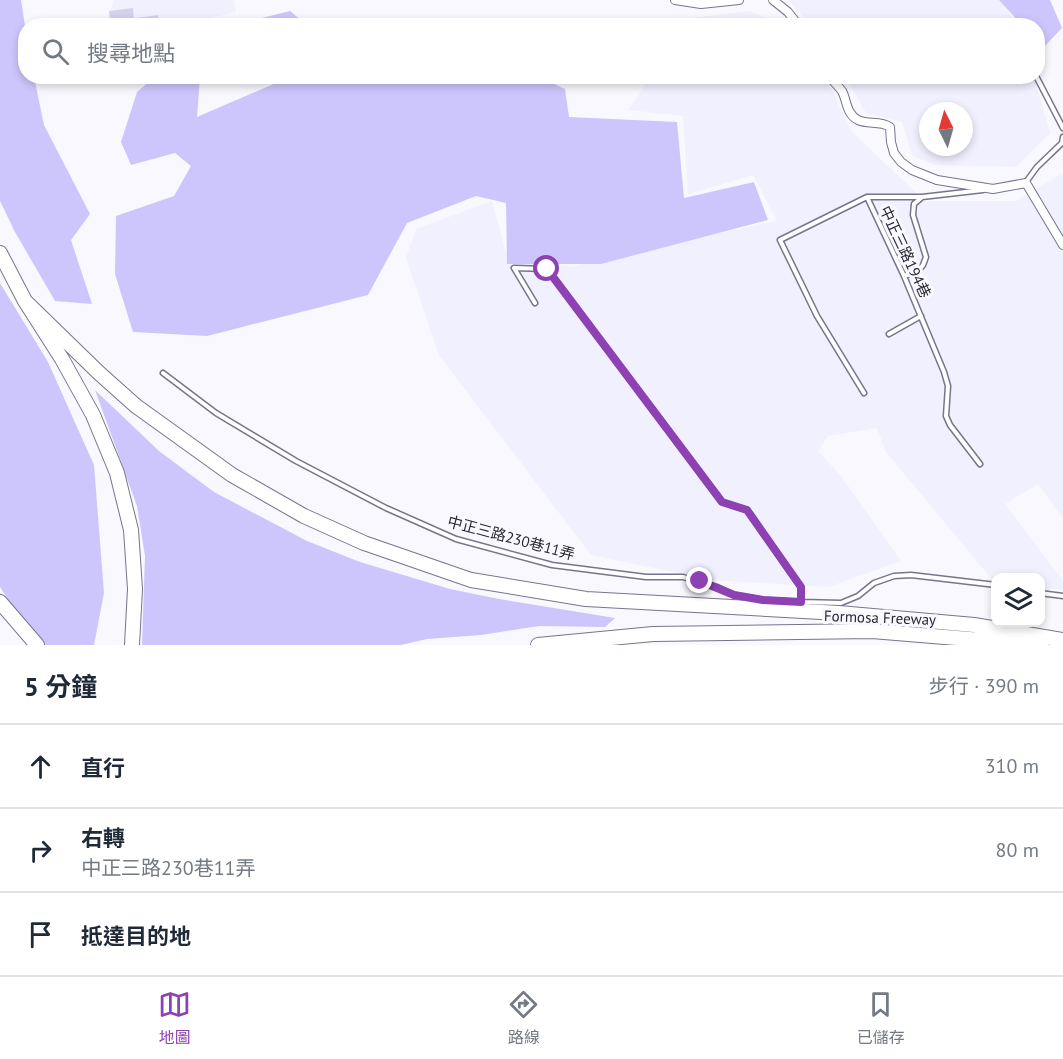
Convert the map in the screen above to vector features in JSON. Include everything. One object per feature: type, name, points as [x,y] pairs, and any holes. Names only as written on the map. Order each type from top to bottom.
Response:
[{"type":"highway","points":[[0,253],[93,415],[117,473],[131,530],[135,589],[132,645]]},
{"type":"highway","points":[[26,301],[136,406],[232,475],[304,516],[364,543],[471,580],[586,599],[974,624],[1063,640]]},
{"type":"highway","points":[[0,602],[37,645]]},
{"type":"highway","name":"Formosa Freeway","points":[[538,645],[653,634],[872,631],[1041,645]]},
{"type":"street","points":[[675,0],[701,4],[739,0]]},
{"type":"street","points":[[773,0],[793,18]]},
{"type":"street","points":[[836,84],[843,92],[848,109],[858,121],[885,123],[890,127],[894,153],[912,170],[937,180],[993,189],[1026,183],[1063,245]]},
{"type":"lane","points":[[1040,84],[1063,128]]},
{"type":"lane","points":[[1026,183],[1037,167],[1062,143],[1063,137]]},
{"type":"lane","points":[[867,197],[922,197],[993,189]]},
{"type":"lane","name":"中正三路194巷","points":[[864,393],[817,316],[780,240],[867,197],[904,276],[944,372],[948,386],[946,416],[950,425],[980,464]]},
{"type":"lane","points":[[904,276],[918,271],[926,257],[913,215],[914,204],[922,197]]},
{"type":"lane","points":[[535,303],[514,268],[547,269],[722,502],[747,510],[801,587],[801,602]]},
{"type":"lane","points":[[889,334],[921,316]]},
{"type":"lane","name":"中正三路230巷11弄","points":[[163,373],[216,413],[296,461],[386,508],[456,539],[552,564],[646,577],[683,577],[717,587],[734,595],[763,600],[820,603],[841,603],[858,596],[874,583],[894,576],[911,575],[991,584]]},
{"type":"lane","points":[[1045,594],[1063,596]]},
{"type":"shaded area","points":[[0,0],[21,0],[24,18],[18,18],[18,84],[35,84],[44,125],[90,214],[71,240],[92,304],[55,301],[0,201]]},
{"type":"shaded area","points":[[114,0],[234,0],[236,12],[209,18],[108,18]]},
{"type":"shaded area","points":[[788,0],[1003,0],[1012,18],[805,18]]},
{"type":"shaded area","points":[[999,0],[1050,0],[1062,28],[1045,46],[1045,18],[1016,18]]},
{"type":"shaded area","points":[[290,11],[298,18],[262,18]]},
{"type":"shaded area","points":[[749,11],[766,18],[693,18]]},
{"type":"shaded area","points":[[146,84],[199,84],[197,117],[274,84],[554,84],[565,89],[569,117],[677,122],[684,198],[754,182],[768,220],[601,264],[507,264],[506,203],[476,196],[407,223],[368,295],[207,336],[133,332],[115,274],[116,216],[174,196],[191,166],[175,153],[131,165],[121,142],[137,92]]},
{"type":"shaded area","points":[[646,84],[828,84],[851,131],[925,201],[1016,201],[1063,173],[1063,518],[1038,484],[1005,504],[1063,581],[1063,590],[1045,588],[1045,573],[991,573],[991,578],[886,452],[877,428],[828,436],[818,451],[841,476],[901,561],[828,587],[712,580],[591,555],[439,355],[406,258],[416,229],[492,201],[508,260],[576,267],[632,239],[686,240],[777,221],[753,175],[688,194],[683,116],[629,110]]},
{"type":"shaded area","points":[[850,84],[1036,84],[1050,133],[1016,167],[933,165],[912,155],[902,122],[866,113]]},
{"type":"shaded area","points":[[0,283],[48,362],[94,465],[104,593],[94,645],[37,645],[0,587]]},
{"type":"shaded area","points":[[95,390],[159,451],[214,492],[307,541],[360,562],[450,589],[615,618],[605,627],[539,626],[481,635],[427,639],[401,645],[142,645],[145,556],[137,506]]},
{"type":"building","points":[[133,8],[134,18],[110,18],[109,11]]},
{"type":"building","points":[[158,15],[158,18],[137,18]]},
{"type":"route","points":[[547,269],[722,502],[747,510],[801,587],[801,602],[763,600],[734,595],[700,581]]}]
